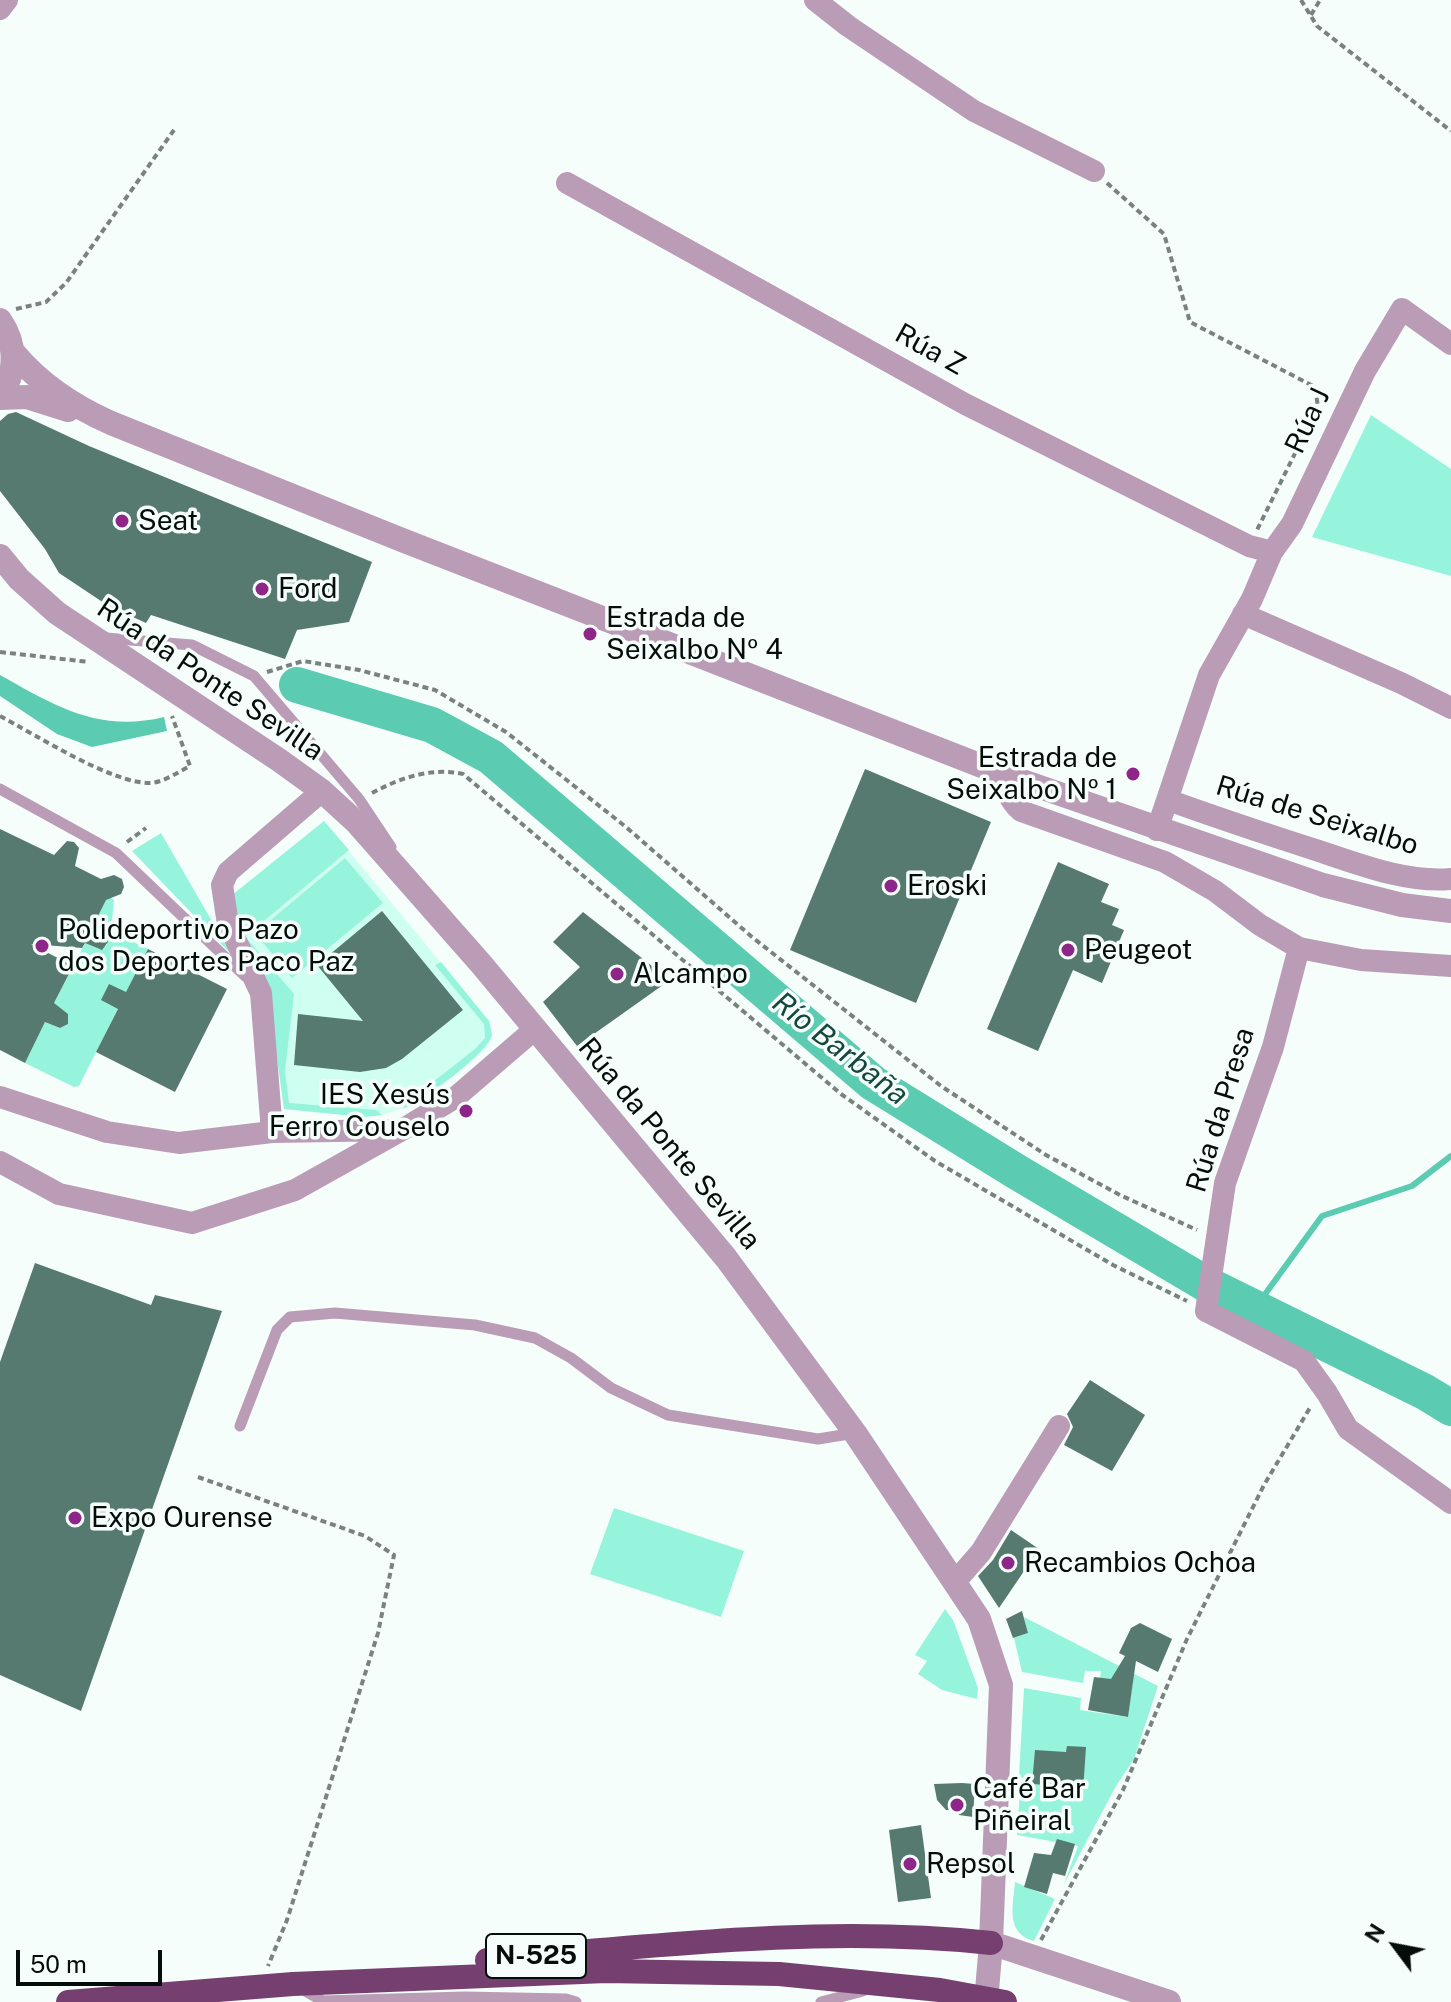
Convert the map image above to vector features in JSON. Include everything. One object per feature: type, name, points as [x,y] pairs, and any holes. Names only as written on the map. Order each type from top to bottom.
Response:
[{"type":"highway","name":"N-525","points":[[293,1984],[433,1965],[780,1938],[938,1937],[991,1950]]},
{"type":"highway","name":"N-525","points":[[68,2002],[293,1984],[606,1971],[779,1974],[940,1990],[1005,2002]]},
{"type":"street","points":[[0,9],[7,0]]},
{"type":"street","points":[[815,0],[848,26],[974,111],[1094,171]]},
{"type":"street","name":"Rúa Z","points":[[567,183],[965,404],[1249,546],[1272,552]]},
{"type":"street","name":"Rúa J","points":[[1157,830],[1209,675],[1243,614],[1272,552],[1292,524],[1365,371],[1402,309],[1451,344]]},
{"type":"street","points":[[6,315],[14,353],[10,377],[0,398],[27,397],[94,416],[402,540],[1005,775],[1157,830],[1364,897],[1451,911]]},
{"type":"street","points":[[14,353],[43,381],[94,416]]},
{"type":"street","name":"Rúa da Ponte Sevilla","points":[[0,556],[36,596],[322,791],[357,823],[535,1029],[726,1258],[855,1433],[982,1625],[1001,1685],[991,1950],[986,2002]]},
{"type":"street","points":[[1243,614],[1451,708]]},
{"type":"street","points":[[1005,775],[1006,791],[1021,811],[1165,862],[1215,891],[1260,925],[1299,948],[1361,960],[1451,966]]},
{"type":"street","points":[[272,1132],[261,993],[228,924],[222,885],[228,872],[322,791]]},
{"type":"street","name":"Rúa de Seixalbo","points":[[1168,800],[1397,875],[1431,881],[1451,879]]},
{"type":"street","name":"Rúa da Presa","points":[[1206,1311],[1225,1183],[1273,1047],[1299,948]]},
{"type":"street","points":[[0,1162],[59,1194],[192,1223],[295,1190],[402,1130],[456,1097],[535,1029]]},
{"type":"street","points":[[0,1097],[69,1121],[146,1140],[179,1143],[272,1132],[402,1130]]},
{"type":"street","points":[[1206,1311],[1304,1361],[1348,1429],[1451,1503]]},
{"type":"street","points":[[955,1582],[981,1552],[1059,1426]]},
{"type":"street","points":[[991,1950],[1032,1956],[1169,2002]]},
{"type":"lane","points":[[93,637],[192,645],[254,676],[375,820],[419,894]]},
{"type":"lane","points":[[0,789],[116,853],[261,993]]},
{"type":"lane","points":[[240,1426],[277,1330],[290,1317],[335,1313],[475,1325],[535,1338],[571,1358],[611,1388],[668,1415],[818,1439],[855,1433]]},
{"type":"lane","points":[[293,1984],[323,2001],[465,1997],[566,1999],[576,2002]]},
{"type":"lane","points":[[821,2002],[890,1985]]},
{"type":"path","points":[[1301,0],[1317,26],[1451,131]]},
{"type":"path","points":[[1311,15],[1320,0]]},
{"type":"path","points":[[6,315],[46,302],[66,283],[174,130]]},
{"type":"path","points":[[1094,171],[1164,234],[1190,322],[1315,387],[1318,407],[1249,546]]},
{"type":"path","points":[[0,652],[100,662]]},
{"type":"path","points":[[254,676],[303,661],[359,670],[435,690],[506,732],[568,780],[752,937],[941,1086],[1046,1155],[1191,1228],[1217,1236]]},
{"type":"path","points":[[0,716],[99,768],[122,778],[151,783],[190,766],[173,718],[163,707]]},
{"type":"path","points":[[359,799],[396,780],[443,770],[463,774],[841,1094],[935,1161],[1113,1265],[1206,1311]]},
{"type":"path","points":[[125,843],[146,828]]},
{"type":"path","points":[[1032,1956],[1123,1790],[1187,1639],[1264,1485],[1322,1386]]},
{"type":"path","points":[[198,1477],[365,1536],[394,1555],[378,1633],[287,1920],[259,1987]]},
{"type":"shaded area","points":[[1371,415],[1451,469],[1451,576],[1312,537]]},
{"type":"shaded area","points":[[0,675],[78,714],[119,722],[164,717],[167,731],[92,747],[57,734],[0,696]]},
{"type":"shaded area","points":[[324,821],[489,1021],[492,1030],[491,1040],[485,1049],[426,1097],[382,1115],[364,1117],[284,1109],[268,992],[231,896]]},
{"type":"shaded area","points":[[324,821],[349,850],[246,936],[231,896]]},
{"type":"shaded area","points":[[161,833],[231,954],[132,851]]},
{"type":"shaded area","points":[[345,858],[383,903],[292,978],[255,933]]},
{"type":"shaded area","points":[[108,895],[114,900],[111,931],[148,949],[79,1086],[74,1087],[25,1063],[45,1022],[60,1028],[68,1024],[68,1014],[53,1005],[85,943],[99,949],[107,945],[108,935],[93,926]]},
{"type":"shaded area","points":[[248,940],[294,994],[285,1071],[289,1103],[376,1110],[382,1115],[364,1117],[284,1109],[268,992]]},
{"type":"shaded area","points":[[441,962],[489,1021],[492,1035],[467,1065],[403,1109],[406,1103],[485,1038],[484,1024],[435,965]]},
{"type":"shaded area","points":[[614,1508],[744,1551],[721,1617],[590,1574]]},
{"type":"shaded area","points":[[945,1609],[953,1620],[978,1688],[977,1699],[942,1690],[918,1674],[927,1661],[915,1655]]},
{"type":"shaded area","points":[[1024,1617],[1158,1686],[1134,1759],[1116,1786],[1064,1884],[1078,1846],[1017,1835],[1020,1791],[1024,1792],[1026,1781],[1019,1775],[1024,1688],[1081,1698],[1080,1710],[1127,1717],[1133,1682],[1100,1678],[1101,1671],[1085,1671],[1083,1683],[1022,1672],[1014,1638],[1028,1633]]},
{"type":"shaded area","points":[[1015,1882],[1055,1899],[1034,1941],[1019,1932],[1015,1925],[1012,1909]]},
{"type":"building","points":[[16,412],[89,446],[372,562],[349,622],[297,630],[285,659],[151,615],[146,623],[107,605],[59,573],[45,549],[0,491],[0,421]]},
{"type":"building","name":"Eroski","points":[[865,769],[991,822],[916,1003],[790,950]]},
{"type":"building","name":"Polideportivo Pazo dos Deportes Paco Paz","points":[[0,829],[54,855],[67,841],[74,842],[79,848],[75,866],[101,879],[114,875],[122,879],[124,887],[121,894],[106,900],[94,924],[108,936],[102,950],[85,943],[82,948],[31,944],[73,966],[54,1003],[68,1014],[68,1024],[60,1028],[45,1022],[25,1063],[0,1050]]},
{"type":"building","name":"Peugeot","points":[[1058,862],[1109,884],[1101,902],[1119,909],[1112,925],[1124,930],[1102,983],[1073,970],[1038,1051],[987,1029]]},
{"type":"building","points":[[382,911],[463,1010],[402,1059],[386,1068],[360,1072],[294,1065],[298,1014],[363,1021],[317,965]]},
{"type":"building","name":"Alcampo","points":[[583,912],[670,980],[577,1046],[543,1002],[580,967],[553,942]]},
{"type":"building","points":[[148,949],[227,989],[175,1092],[96,1052],[118,1009],[101,1000],[109,984],[126,992]]},
{"type":"building","name":"Expo Ourense","points":[[35,1263],[151,1305],[155,1295],[222,1311],[81,1711],[0,1675],[0,1362]]},
{"type":"building","points":[[1090,1380],[1145,1415],[1112,1471],[1064,1445],[1073,1427],[1067,1414]]},
{"type":"building","name":"Recambios Ochoa","points":[[1011,1530],[1039,1549],[999,1608],[978,1576],[993,1560]]},
{"type":"building","points":[[1022,1611],[1028,1633],[1013,1638],[1006,1619]]},
{"type":"building","points":[[1140,1623],[1172,1639],[1158,1672],[1136,1661],[1128,1717],[1088,1710],[1094,1677],[1111,1679],[1125,1656],[1119,1653],[1131,1628]]},
{"type":"building","points":[[1067,1746],[1086,1747],[1083,1791],[1032,1784],[1035,1750],[1066,1752]]},
{"type":"building","name":"Café Bar Piñeiral","points":[[934,1784],[975,1784],[973,1817],[959,1815],[957,1810],[946,1810],[937,1800]]},
{"type":"building","name":"Repsol","points":[[921,1825],[931,1898],[898,1902],[889,1830]]},
{"type":"building","points":[[1057,1839],[1075,1844],[1065,1876],[1053,1873],[1047,1894],[1024,1887],[1034,1853],[1051,1855]]},
{"type":"waterway","name":"Río Barbaña","points":[[297,685],[432,725],[491,757],[873,1083],[1206,1284],[1425,1392],[1451,1408]]},
{"type":"waterway","points":[[1255,1308],[1322,1216],[1412,1186],[1451,1156]]},
{"type":"place","name":"Seat","points":[[122,521]]},
{"type":"place","name":"Ford","points":[[262,589]]},
{"type":"place","name":"Estrada de Seixalbo Nº 4","points":[[590,634]]},
{"type":"place","name":"Estrada de Seixalbo Nº 1","points":[[1133,774]]},
{"type":"place","name":"Eroski","points":[[891,886]]},
{"type":"place","name":"Polideportivo Pazo dos Deportes Paco Paz","points":[[42,946]]},
{"type":"place","name":"Peugeot","points":[[1068,950]]},
{"type":"place","name":"Alcampo","points":[[617,974]]},
{"type":"place","name":"IES Xesús Ferro Couselo","points":[[466,1111]]},
{"type":"place","name":"Expo Ourense","points":[[75,1518]]},
{"type":"place","name":"Recambios Ochoa","points":[[1008,1563]]},
{"type":"place","name":"Café Bar Piñeiral","points":[[957,1805]]},
{"type":"place","name":"Repsol","points":[[910,1864]]}]
